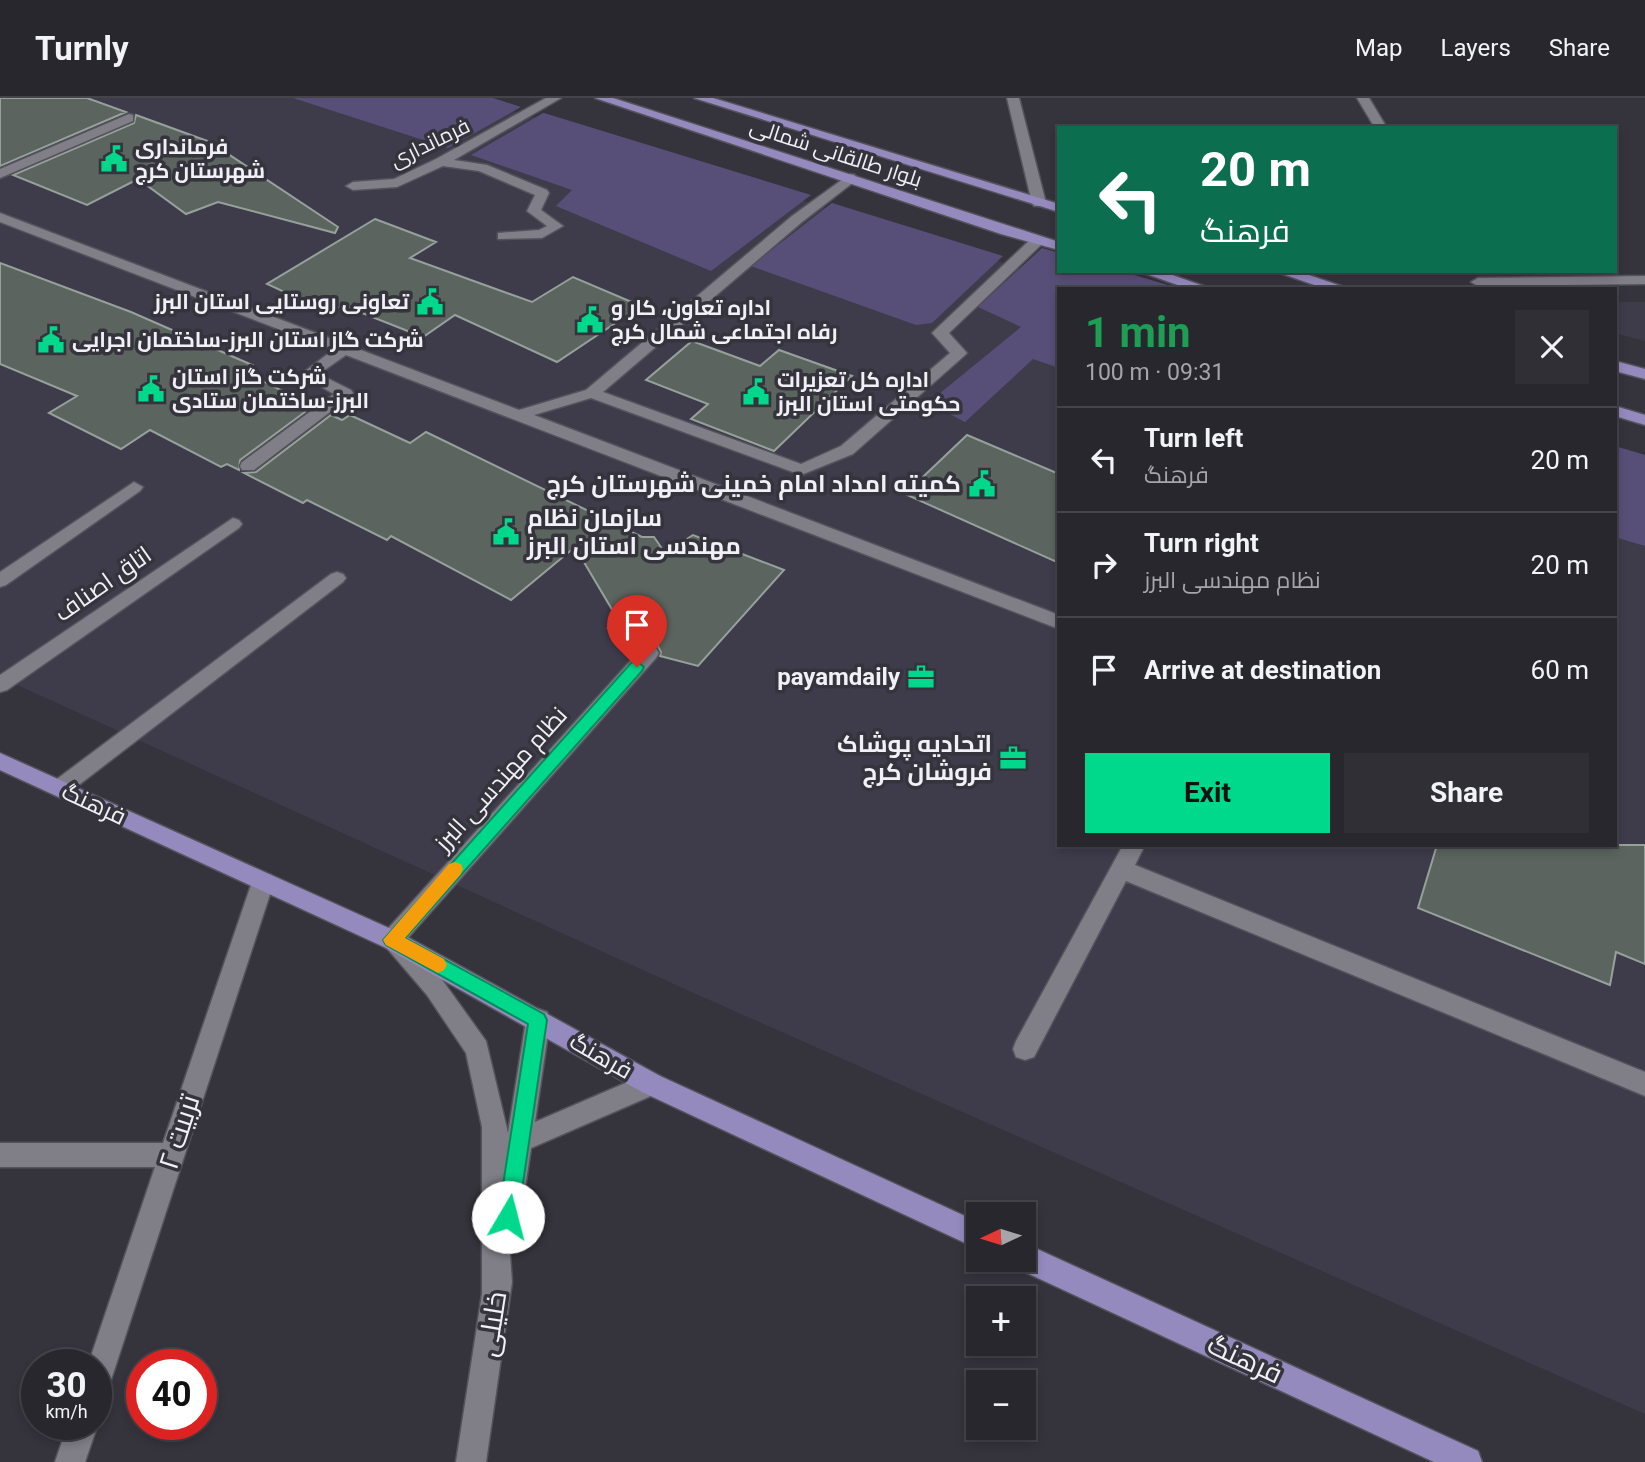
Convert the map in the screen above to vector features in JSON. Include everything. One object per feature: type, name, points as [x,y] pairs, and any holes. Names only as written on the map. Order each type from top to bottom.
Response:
[{"type":"main road","name":"بلوار طالقانی شمالی","points":[[601,98],[1057,245]]},
{"type":"main road","name":"بلوار طالقانی شمالی","points":[[700,98],[1057,208]]},
{"type":"main road","points":[[801,164],[837,140]]},
{"type":"main road","points":[[1152,273],[1198,287]]},
{"type":"main road","points":[[1288,273],[1336,287]]},
{"type":"main road","points":[[1617,367],[1645,374]]},
{"type":"main road","points":[[1617,412],[1645,420]]},
{"type":"main road","name":"فرهنگ","points":[[0,761],[392,940],[651,1084],[966,1230]]},
{"type":"main road","name":"فرهنگ","points":[[1036,1263],[1467,1462]]},
{"type":"street","name":"فرمانداری","points":[[353,186],[397,183],[441,162],[555,98]]},
{"type":"street","points":[[1013,98],[1039,203]]},
{"type":"street","points":[[1363,98],[1380,126]]},
{"type":"street","points":[[0,174],[129,118]]},
{"type":"street","points":[[441,162],[482,168],[542,194],[534,211],[556,226],[542,234],[503,236]]},
{"type":"street","points":[[518,415],[592,393],[797,219],[850,178]]},
{"type":"street","points":[[0,217],[1057,621]]},
{"type":"street","points":[[592,393],[801,470],[847,450],[959,353],[940,333],[1038,240]]},
{"type":"street","points":[[1475,281],[1645,280]]},
{"type":"street","points":[[248,466],[345,393],[308,375],[344,349]]},
{"type":"street","points":[[0,581],[134,487]]},
{"type":"street","name":"اتاق اصناف","points":[[0,685],[233,524]]},
{"type":"street","points":[[60,788],[337,578]]},
{"type":"street","name":"نظام مهندسی البرز","points":[[392,940],[649,653]]},
{"type":"street","points":[[1025,1049],[1133,847]]},
{"type":"street","points":[[1121,869],[1645,1084]]},
{"type":"street","name":"تربیت ۲","points":[[107,1349],[263,882]]},
{"type":"street","points":[[392,940],[435,989],[477,1049],[495,1127],[496,1294]]},
{"type":"street","name":"خلیلی","points":[[471,1462],[538,1020]]},
{"type":"street","points":[[519,1141],[651,1084]]},
{"type":"street","points":[[0,1155],[171,1155]]},
{"type":"street","points":[[70,1462],[78,1440]]},
{"type":"shaded area","points":[[0,98],[471,98],[1082,287],[1057,287],[1057,847],[1617,847],[1617,453],[1645,461],[1645,1414],[687,990],[0,677]]},
{"type":"shaded area","points":[[293,98],[493,98],[521,107],[448,148]]},
{"type":"shaded area","points":[[543,113],[811,195],[711,271],[556,206],[572,190],[471,155]]},
{"type":"shaded area","points":[[832,203],[1003,256],[932,323],[916,325],[751,266]]},
{"type":"shaded area","points":[[1042,248],[1057,252],[1057,273],[1128,273],[1174,287],[1057,287],[1057,367],[1033,359],[965,422],[928,403],[1021,327],[978,307]]},
{"type":"shaded area","points":[[1617,302],[1645,302],[1645,341],[1617,334]]},
{"type":"shaded area","points":[[1617,447],[1645,455],[1645,546],[1617,538]]},
{"type":"building","points":[[0,98],[87,98],[126,112],[0,166]]},
{"type":"building","points":[[136,115],[210,142],[338,227],[335,233],[218,202],[186,214],[138,179],[87,205],[13,175],[134,123]]},
{"type":"building","points":[[375,219],[436,242],[410,258],[532,302],[573,277],[641,306],[557,362],[455,315],[423,337],[342,305],[330,313],[267,284]]},
{"type":"building","points":[[0,263],[131,312],[252,365],[242,371],[313,406],[240,460],[239,470],[227,464],[221,467],[150,430],[121,449],[49,413],[77,396],[0,364]]},
{"type":"building","name":"اداره کل تعزیرات حکومتی استان البرز","points":[[692,341],[760,366],[779,350],[852,376],[774,451],[691,419],[708,404],[646,380]]},
{"type":"building","points":[[331,415],[342,420],[350,415],[410,443],[426,432],[642,537],[654,537],[665,553],[693,535],[784,570],[698,666],[660,656],[657,645],[648,643],[640,647],[608,628],[617,618],[575,547],[511,600],[391,536],[387,540],[307,500],[303,503],[244,473],[256,472]]},
{"type":"building","name":"کمیته امداد امام خمینی شهرستان کرج","points":[[967,435],[1057,473],[1057,562],[905,494]]},
{"type":"building","points":[[1645,845],[1645,964],[1616,952],[1610,985],[1418,908],[1436,847]]},
{"type":"slow traffic","points":[[438,965],[392,940],[455,869]]},
{"type":"place","name":"فرمانداری شهرستان کرج","points":[[114,159]]},
{"type":"place","name":"تعاونی روستایی استان البرز","points":[[430,302]]},
{"type":"place","name":"اداره تعاون، کار و رفاه اجتماعی شمال کرج","points":[[590,320]]},
{"type":"place","name":"شرکت گاز استان البرز-ساختمان اجرایی","points":[[51,340]]},
{"type":"place","name":"شرکت گاز استان البرز-ساختمان ستادی","points":[[151,389]]},
{"type":"place","name":"اداره کل تعزیرات حکومتی استان البرز","points":[[756,392]]},
{"type":"place","name":"کمیته امداد امام خمینی شهرستان کرج","points":[[982,484]]},
{"type":"place","name":"سازمان نظام مهندسی استان البرز","points":[[506,532]]},
{"type":"place","name":"payamdaily","points":[[921,677]]},
{"type":"place","name":"اتحادیه پوشاک فروشان کرج","points":[[1013,758]]},
{"type":"route","points":[[508,1217],[538,1020],[392,940],[637,667]]}]
